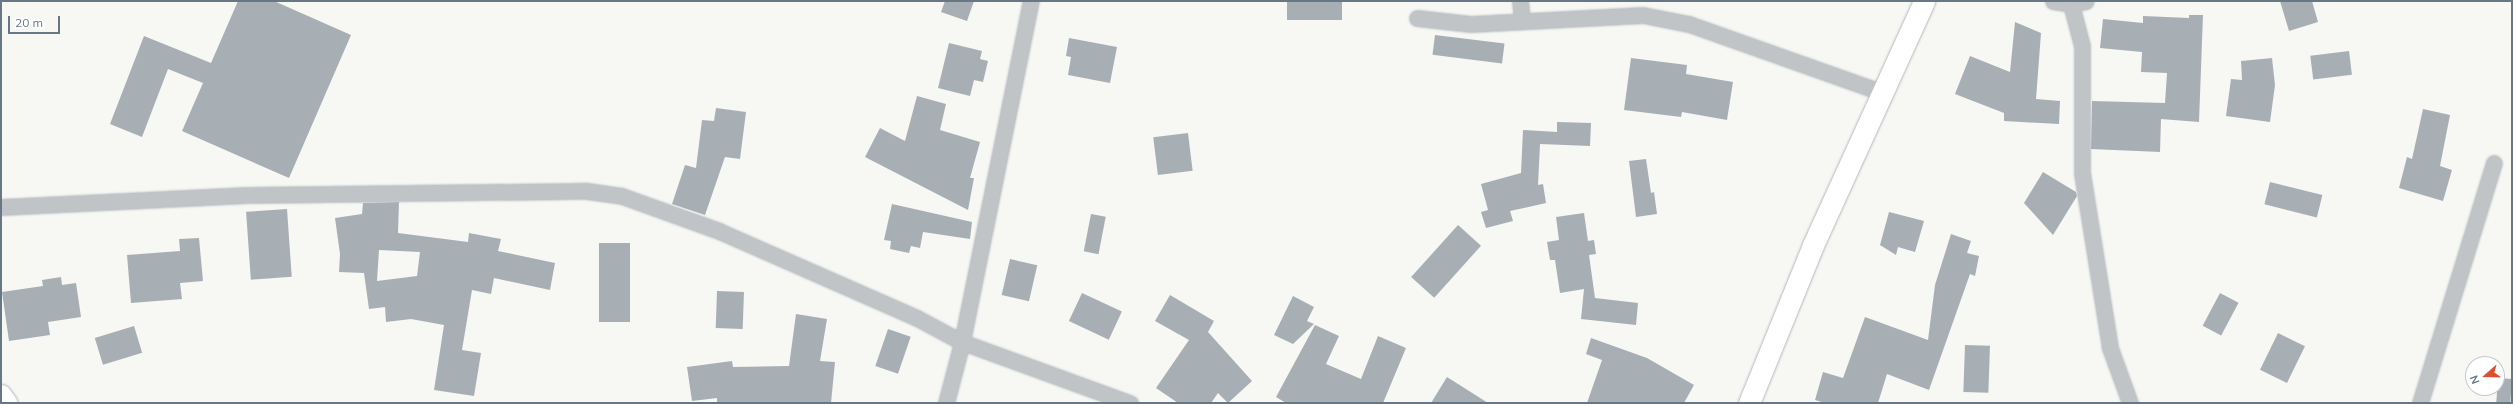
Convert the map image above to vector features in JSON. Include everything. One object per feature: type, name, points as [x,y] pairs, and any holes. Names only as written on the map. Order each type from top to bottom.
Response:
[{"type":"main road","points":[[1749,403],[1813,245],[1924,1]]},
{"type":"main road","points":[[1,396],[6,403]]},
{"type":"street","points":[[946,403],[962,342],[1031,1]]},
{"type":"street","points":[[1520,1],[1522,21]]},
{"type":"street","points":[[2053,1],[2071,4],[2086,1]]},
{"type":"street","points":[[2071,4],[2082,46],[2082,173],[2110,348],[2130,403]]},
{"type":"street","points":[[1417,18],[1471,24],[1643,15],[1690,24],[1882,92]]},
{"type":"street","points":[[2420,403],[2494,163]]},
{"type":"street","points":[[1,207],[247,195],[587,191],[622,196],[719,231],[917,318],[962,342],[1130,403]]},
{"type":"building","points":[[238,1],[274,1],[351,35],[289,178],[182,131],[203,83],[168,69],[142,137],[110,124],[144,36],[211,63]]},
{"type":"building","points":[[945,1],[974,1],[967,21],[941,12]]},
{"type":"building","points":[[1287,1],[1342,1],[1342,20],[1287,20]]},
{"type":"building","points":[[2280,1],[2312,1],[2318,22],[2289,31]]},
{"type":"building","points":[[2189,15],[2203,15],[2199,122],[2161,119],[2160,152],[2091,149],[2092,101],[2165,103],[2167,73],[2141,72],[2142,52],[2100,48],[2103,19],[2143,23],[2143,16],[2189,18]]},
{"type":"building","points":[[2015,22],[2041,33],[2036,99],[2060,101],[2059,124],[2004,121],[2004,113],[1955,94],[1970,56],[2010,72]]},
{"type":"building","points":[[1435,35],[1504,44],[1502,63],[1433,55]]},
{"type":"building","points":[[1069,38],[1117,47],[1110,83],[1068,75],[1071,57],[1066,56]]},
{"type":"building","points":[[949,43],[982,51],[980,59],[988,61],[983,82],[974,80],[970,96],[938,88]]},
{"type":"building","points":[[2349,51],[2352,75],[2313,80],[2310,56]]},
{"type":"building","points":[[1631,58],[1687,65],[1686,74],[1733,82],[1727,120],[1682,112],[1681,117],[1624,110]]},
{"type":"building","points":[[2272,58],[2275,85],[2270,122],[2226,116],[2231,79],[2242,80],[2241,61]]},
{"type":"building","points":[[917,96],[946,104],[940,130],[980,142],[970,178],[974,178],[968,210],[865,157],[880,128],[905,141]]},
{"type":"building","points":[[716,108],[746,112],[740,159],[725,157],[705,215],[672,204],[685,165],[696,168],[702,120],[714,121]]},
{"type":"building","points":[[2423,109],[2450,115],[2440,166],[2452,170],[2443,201],[2399,188],[2407,157],[2412,159]]},
{"type":"building","points":[[1557,122],[1591,123],[1590,146],[1540,144],[1538,185],[1543,184],[1546,203],[1510,211],[1513,221],[1486,228],[1481,212],[1488,210],[1481,184],[1521,173],[1523,130],[1557,132]]},
{"type":"building","points":[[1188,133],[1193,171],[1158,175],[1153,137]]},
{"type":"building","points":[[1646,159],[1651,193],[1654,192],[1657,214],[1636,217],[1629,161]]},
{"type":"building","points":[[2043,172],[2076,192],[2077,196],[2053,235],[2024,203]]},
{"type":"building","points":[[2270,182],[2322,195],[2317,217],[2264,204]]},
{"type":"building","points":[[399,202],[398,233],[468,242],[469,233],[501,239],[498,251],[555,263],[550,290],[494,278],[491,294],[472,290],[462,350],[481,353],[474,396],[434,390],[444,325],[411,319],[386,322],[385,307],[369,309],[364,273],[339,272],[340,254],[335,218],[362,214],[363,203]],"holes":[[[379,250],[420,252],[417,276],[377,281]]]},
{"type":"building","points":[[892,204],[972,222],[970,239],[923,232],[920,248],[911,246],[909,253],[890,249],[891,241],[884,240]]},
{"type":"building","points":[[287,209],[292,277],[251,280],[246,212]]},
{"type":"building","points":[[1889,212],[1924,221],[1915,252],[1898,247],[1896,255],[1880,245]]},
{"type":"building","points":[[1584,213],[1588,241],[1594,240],[1596,254],[1589,255],[1595,298],[1638,303],[1636,325],[1581,319],[1584,289],[1560,293],[1555,260],[1550,260],[1547,242],[1559,240],[1556,217]]},
{"type":"building","points":[[1091,214],[1106,217],[1098,254],[1084,251]]},
{"type":"building","points":[[1458,225],[1481,246],[1434,298],[1411,277]]},
{"type":"building","points":[[1951,234],[1971,241],[1967,253],[1979,256],[1975,276],[1970,274],[1929,390],[1887,374],[1878,403],[1825,403],[1815,400],[1823,372],[1843,378],[1865,317],[1928,340],[1935,285]]},
{"type":"building","points":[[199,238],[203,281],[180,283],[182,299],[131,303],[127,255],[180,251],[179,239]]},
{"type":"building","points":[[599,243],[630,243],[630,322],[599,322]]},
{"type":"building","points":[[1010,259],[1037,265],[1029,301],[1002,295]]},
{"type":"building","points":[[61,277],[62,285],[76,283],[81,317],[48,322],[50,335],[9,341],[2,292],[43,286],[42,280]]},
{"type":"building","points":[[717,291],[744,292],[743,329],[716,328]]},
{"type":"building","points":[[1082,293],[1122,312],[1109,340],[1069,321]]},
{"type":"building","points":[[2220,293],[2239,303],[2221,336],[2203,326]]},
{"type":"building","points":[[1170,295],[1214,321],[1208,332],[1252,381],[1228,403],[1218,393],[1211,403],[1178,403],[1156,388],[1189,340],[1155,321]]},
{"type":"building","points":[[1293,296],[1314,307],[1307,321],[1314,324],[1293,344],[1274,335]]},
{"type":"building","points":[[796,314],[827,319],[820,361],[835,362],[831,403],[717,403],[717,398],[692,401],[687,367],[732,361],[733,367],[789,366]]},
{"type":"building","points":[[1315,325],[1339,336],[1326,364],[1361,379],[1378,336],[1406,348],[1383,403],[1286,403],[1276,397]]},
{"type":"building","points":[[134,326],[142,353],[103,365],[95,338]]},
{"type":"building","points":[[888,329],[911,337],[898,374],[875,366]]},
{"type":"building","points":[[2278,333],[2305,346],[2287,383],[2260,370]]},
{"type":"building","points":[[1591,338],[1647,358],[1694,385],[1684,403],[1587,403],[1602,360],[1586,354]]},
{"type":"building","points":[[1965,345],[1990,346],[1988,393],[1963,392]]},
{"type":"building","points":[[1447,377],[1488,403],[1431,403]]},
{"type":"building","points":[[2505,378],[2512,379],[2510,403],[2496,403],[2497,396],[2505,396]]}]
